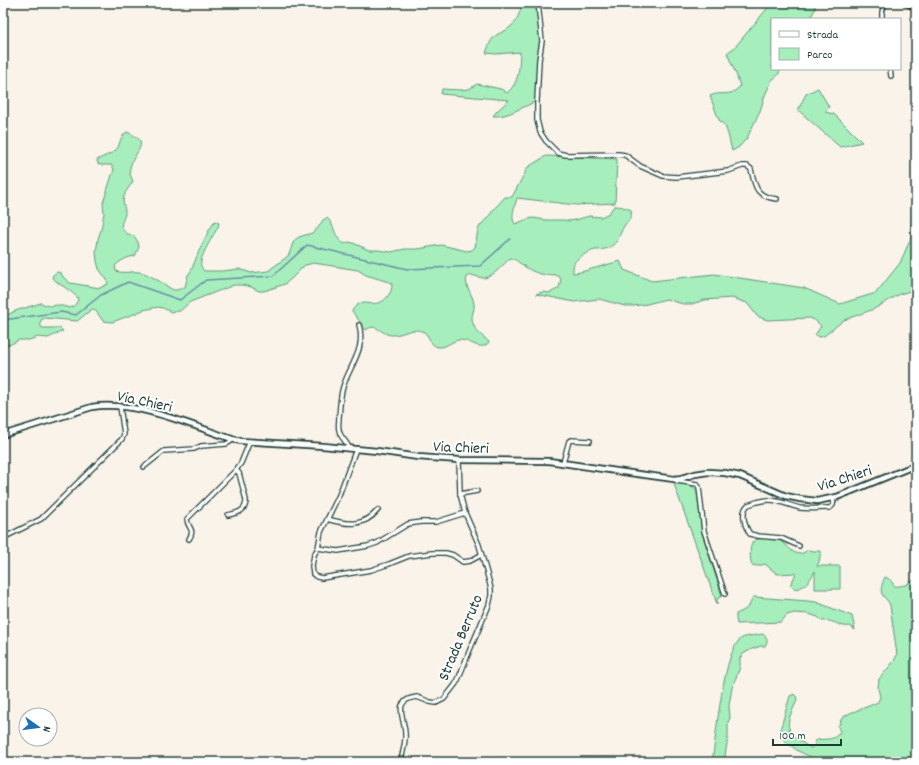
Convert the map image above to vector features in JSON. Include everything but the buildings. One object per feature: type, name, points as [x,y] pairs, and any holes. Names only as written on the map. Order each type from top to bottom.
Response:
[{"type":"street","points":[[538,3],[542,41],[539,60],[537,120],[540,132],[546,141],[558,153],[566,155],[625,155],[640,166],[663,176],[677,177],[728,171],[742,166],[747,166],[751,169],[755,186],[759,193],[771,199],[777,200]]},
{"type":"street","points":[[882,18],[885,3]]},
{"type":"street","points":[[908,3],[916,8]]},
{"type":"street","points":[[890,70],[891,76]]},
{"type":"street","points":[[349,448],[340,434],[340,408],[343,387],[360,346],[361,332],[358,325]]},
{"type":"street","name":"Via Chieri","points":[[3,435],[102,405],[140,409],[169,417],[232,439],[349,448],[408,456],[459,460],[549,461],[674,479],[708,472],[725,473],[740,476],[780,493],[800,499],[817,501],[834,498],[916,465]]},
{"type":"street","points":[[3,538],[40,518],[122,439],[124,434],[120,407]]},
{"type":"street","points":[[144,468],[164,451],[194,449],[201,446],[226,444],[232,439]]},
{"type":"street","points":[[563,463],[569,442],[571,440],[590,441]]},
{"type":"street","points":[[189,539],[192,534],[186,521],[188,517],[236,470],[241,463],[250,441]]},
{"type":"street","points":[[356,449],[339,495],[321,532],[318,548],[314,555],[312,566],[313,574],[322,578],[371,570],[414,555],[446,553],[453,555],[463,562],[470,561],[481,555]]},
{"type":"street","name":"Strada Berruto","points":[[401,762],[405,738],[401,714],[403,704],[408,699],[414,697],[436,703],[444,698],[458,680],[489,605],[491,589],[479,545],[465,513],[460,494],[459,460]]},
{"type":"street","points":[[228,515],[240,512],[246,505],[239,473],[236,470]]},
{"type":"street","points":[[674,479],[677,481],[697,484],[699,487],[704,531],[725,594]]},
{"type":"street","points":[[460,494],[477,491]]},
{"type":"street","points":[[799,546],[781,538],[750,534],[744,521],[744,513],[747,507],[763,500],[770,500],[800,508],[830,508],[833,504],[834,498]]},
{"type":"street","points":[[327,519],[337,522],[361,523],[374,515],[378,510]]},
{"type":"street","points":[[318,548],[338,551],[368,546],[408,524],[436,522],[465,513]]},
{"type":"green space","points":[[523,3],[536,3],[540,41],[535,102],[504,115],[493,116],[509,100],[441,94],[442,89],[469,89],[477,84],[501,89],[507,93],[511,89],[517,79],[520,52],[496,54],[486,53],[490,42],[498,34],[512,26],[518,17]]},
{"type":"green space","points":[[815,3],[815,9],[810,18],[771,18],[771,70],[780,70],[778,75],[772,80],[760,111],[747,138],[739,147],[732,151],[725,126],[719,120],[710,96],[732,92],[740,86],[727,53],[735,47],[771,4]]},
{"type":"green space","points":[[818,88],[829,107],[825,112],[834,114],[862,142],[840,147],[798,110],[806,94]]},
{"type":"green space","points":[[127,132],[135,136],[141,144],[130,168],[133,181],[123,199],[125,215],[121,225],[126,233],[135,238],[139,247],[135,256],[119,262],[115,266],[116,271],[143,273],[173,290],[185,287],[188,275],[208,232],[215,221],[219,223],[218,227],[208,244],[201,263],[204,271],[239,269],[251,273],[268,271],[288,256],[295,240],[299,237],[312,233],[318,228],[323,220],[327,218],[332,224],[338,239],[341,242],[345,244],[349,242],[353,243],[369,250],[391,252],[441,245],[467,251],[472,250],[475,247],[480,226],[505,197],[512,197],[528,167],[546,156],[617,159],[615,203],[576,205],[517,198],[513,215],[515,224],[533,218],[568,221],[589,216],[601,217],[609,213],[614,206],[631,210],[631,217],[624,226],[615,243],[607,248],[595,250],[580,257],[574,263],[573,273],[620,261],[624,270],[652,281],[714,274],[804,288],[840,304],[876,293],[900,263],[911,238],[912,192],[916,192],[916,290],[900,294],[874,309],[844,320],[824,336],[820,337],[815,335],[821,326],[810,318],[767,320],[757,316],[747,303],[732,298],[704,300],[692,304],[683,304],[666,299],[647,304],[625,306],[599,299],[574,302],[536,294],[542,292],[550,293],[559,288],[561,279],[555,275],[544,275],[534,272],[516,260],[510,258],[491,275],[482,278],[471,275],[467,277],[466,281],[474,304],[472,317],[474,326],[477,331],[489,342],[486,345],[480,346],[458,340],[438,347],[433,345],[426,334],[420,330],[391,335],[373,327],[366,330],[352,311],[358,304],[377,303],[383,301],[390,293],[392,284],[366,275],[358,270],[314,263],[305,265],[285,284],[264,291],[259,291],[242,285],[234,285],[190,302],[180,311],[171,312],[158,307],[143,310],[112,322],[103,321],[96,311],[92,309],[77,321],[45,318],[41,320],[40,324],[42,328],[60,328],[63,331],[48,338],[38,337],[29,340],[19,340],[11,344],[3,345],[3,315],[7,315],[41,303],[49,306],[58,305],[70,308],[76,304],[78,298],[52,278],[57,272],[61,273],[70,283],[100,288],[108,284],[107,280],[99,269],[96,252],[104,213],[103,203],[114,169],[111,165],[98,164],[97,160],[115,151],[122,137]]},
{"type":"green space","points":[[674,484],[684,484],[693,487],[697,492],[702,533],[722,596],[717,599],[717,604]]},
{"type":"green space","points":[[756,539],[776,539],[782,542],[792,551],[799,554],[808,550],[821,551],[817,566],[840,566],[840,589],[815,589],[815,571],[811,578],[801,588],[793,588],[790,585],[795,573],[777,574],[765,564],[757,566],[752,565],[750,550],[752,544]]},
{"type":"green space","points":[[885,577],[892,581],[894,586],[907,585],[916,579],[916,756],[910,762],[882,762],[869,759],[855,762],[841,762],[830,759],[813,758],[798,751],[784,740],[782,736],[781,727],[790,696],[794,694],[797,698],[790,716],[789,729],[796,738],[811,748],[815,745],[815,741],[832,738],[838,735],[840,731],[838,727],[842,718],[850,713],[878,702],[880,697],[878,688],[879,679],[897,655],[890,605],[881,592]]},
{"type":"green space","points":[[754,597],[816,602],[852,616],[855,630],[850,626],[843,626],[830,621],[822,621],[818,617],[809,614],[794,613],[787,615],[781,622],[737,624],[736,614],[748,607]]},
{"type":"green space","points":[[763,634],[767,640],[765,646],[752,649],[743,654],[740,658],[740,667],[732,688],[729,705],[730,718],[728,722],[728,737],[724,762],[712,762],[721,696],[725,676],[735,645],[742,638]]},
{"type":"waterway","points":[[3,320],[61,312],[76,315],[101,295],[128,282],[180,300],[206,280],[273,276],[307,245],[407,269],[480,266],[510,239]]}]
